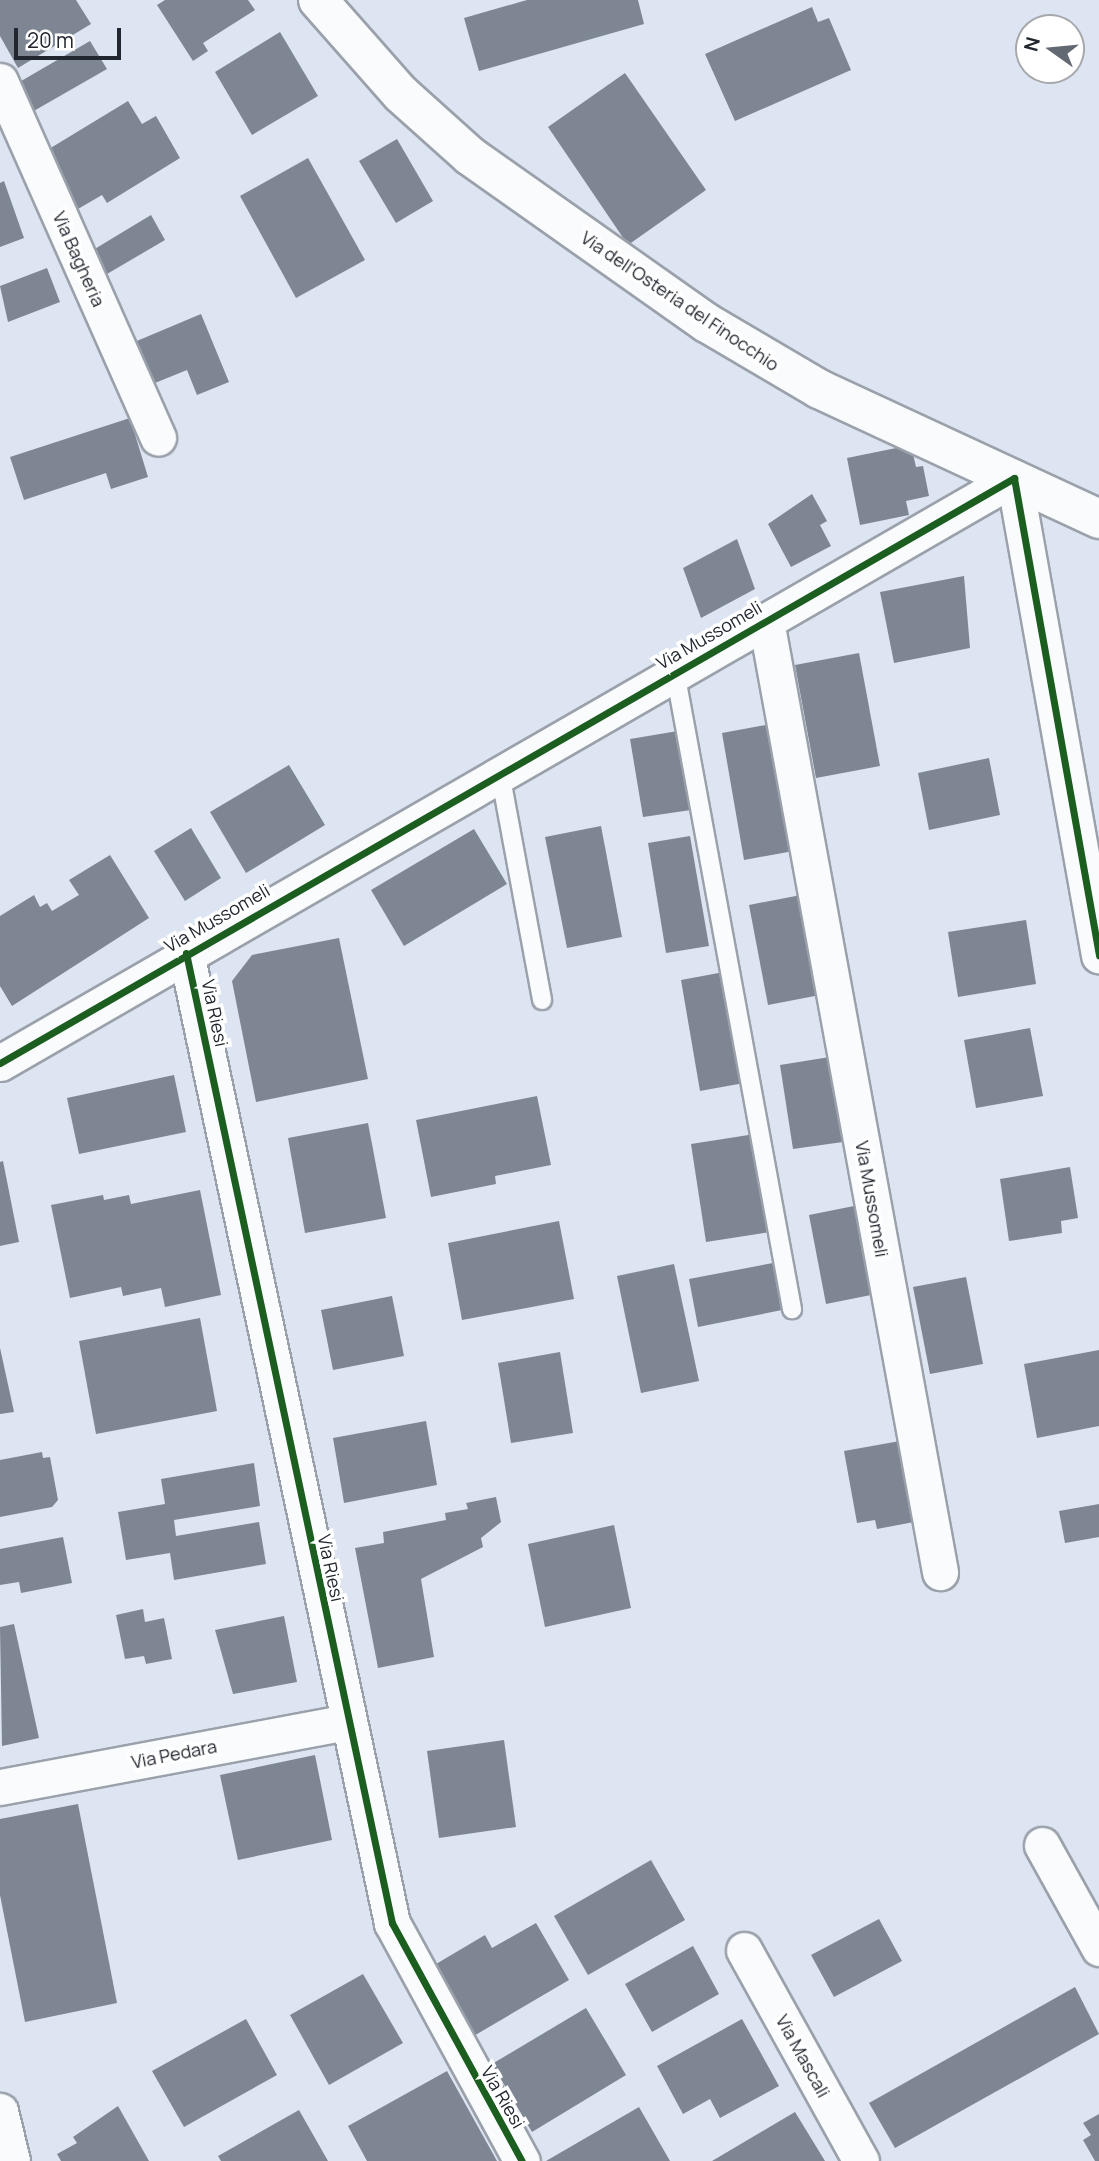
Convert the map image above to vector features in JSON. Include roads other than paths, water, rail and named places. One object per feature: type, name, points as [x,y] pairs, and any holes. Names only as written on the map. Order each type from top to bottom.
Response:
[{"type":"street","name":"Via dell'Osteria del Finocchio","points":[[318,0],[386,79],[470,156],[682,306],[804,381],[1099,519]]},
{"type":"street","name":"Via Bagheria","points":[[0,81],[158,438]]},
{"type":"street","name":"Via Mussomeli","points":[[0,1063],[186,953],[1014,478]]},
{"type":"street","points":[[1014,478],[1099,956]]},
{"type":"street","name":"Via Mussomeli","points":[[766,621],[940,1572]]},
{"type":"street","name":"Via Riesi","points":[[186,953],[348,1722],[397,1940],[522,2161]]},
{"type":"street","name":"Via Pedara","points":[[0,1787],[348,1722]]},
{"type":"street","points":[[1042,1845],[1099,1948]]},
{"type":"street","name":"Via Mascali","points":[[744,1950],[860,2161]]},
{"type":"street","points":[[0,2111],[12,2161]]},
{"type":"lane","points":[[675,672],[792,1309]]},
{"type":"lane","points":[[500,773],[542,1000]]}]
